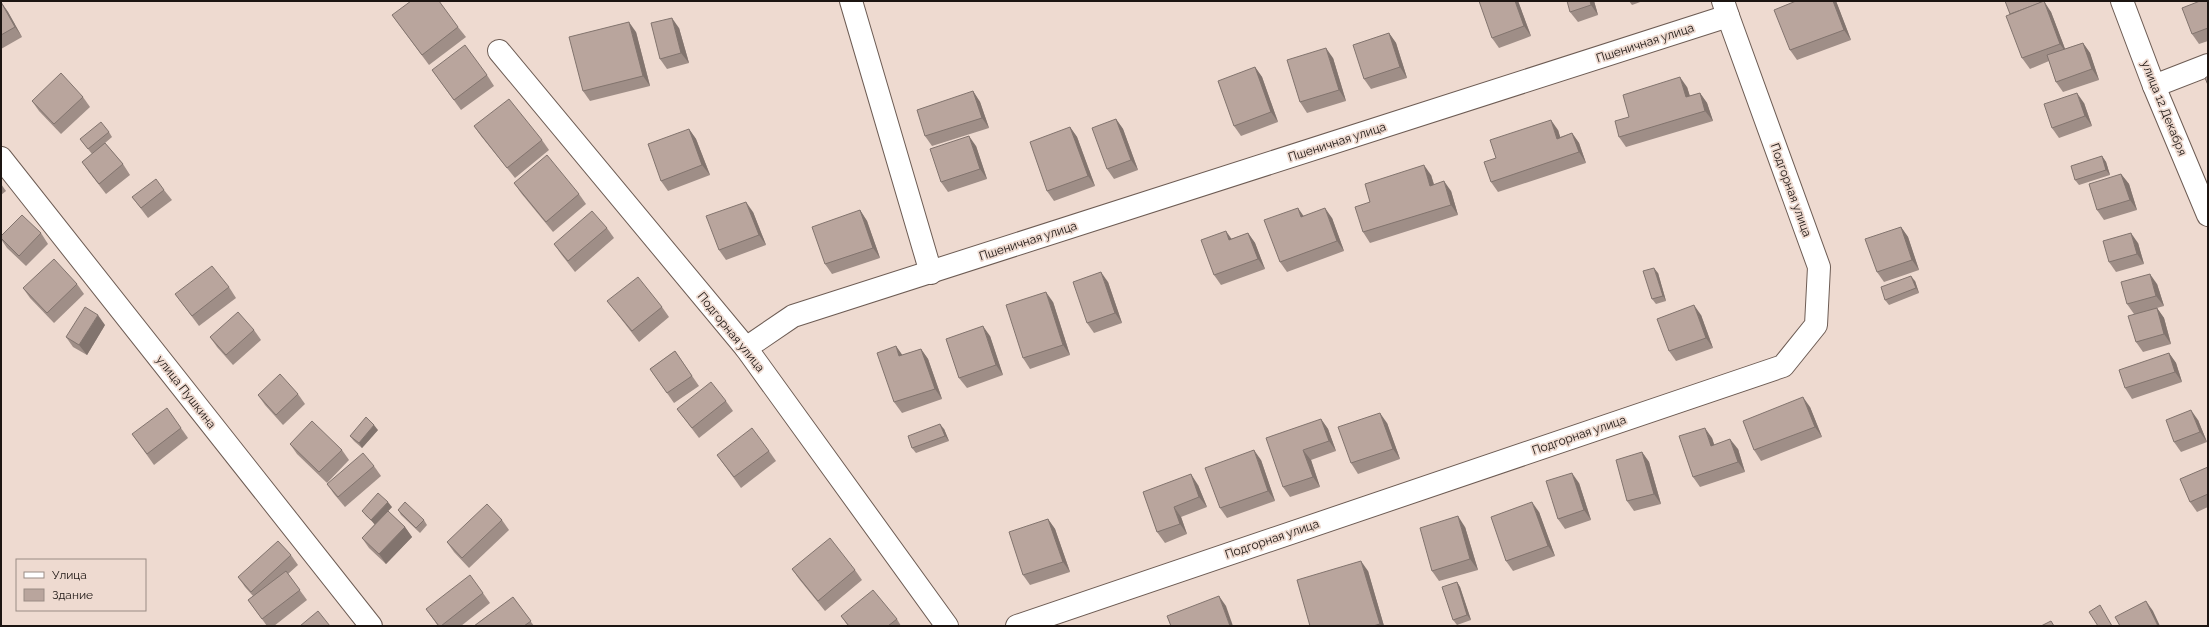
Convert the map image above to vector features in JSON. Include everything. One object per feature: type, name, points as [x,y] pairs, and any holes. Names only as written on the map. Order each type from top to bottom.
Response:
[{"type":"street","points":[[851,1],[931,273]]},
{"type":"street","name":"улица 12 Декабря","points":[[2122,1],[2154,86],[2208,215]]},
{"type":"street","name":"Пшеничная улица","points":[[746,348],[793,316],[931,273],[1725,8]]},
{"type":"street","name":"Подгорная улица","points":[[1017,626],[1783,366],[1816,325],[1818,267],[1725,8]]},
{"type":"street","name":"Подгорная улица","points":[[499,51],[746,348],[947,626]]},
{"type":"street","points":[[2154,86],[2208,65]]},
{"type":"street","name":"улица Пушкина","points":[[1,158],[371,626]]},
{"type":"building","points":[[411,1],[439,1],[458,27],[422,55],[392,15]]},
{"type":"building","points":[[1479,1],[1515,1],[1524,26],[1492,38]]},
{"type":"building","points":[[1567,1],[1590,1],[1591,5],[1570,12]]},
{"type":"building","points":[[1796,1],[1833,1],[1844,30],[1790,50],[1774,10]]},
{"type":"building","points":[[2005,1],[2039,1],[2040,3],[2010,14]]},
{"type":"building","points":[[2044,1],[2060,44],[2022,58],[2006,16]]},
{"type":"building","points":[[2200,1],[2208,1],[2208,28],[2192,34],[2182,8]]},
{"type":"building","points":[[1,2],[15,27],[1,35]]},
{"type":"building","points":[[672,18],[681,53],[660,59],[651,23]]},
{"type":"building","points":[[629,22],[643,76],[583,91],[569,37]]},
{"type":"building","points":[[1389,33],[1400,67],[1364,79],[1353,45]]},
{"type":"building","points":[[2083,43],[2092,69],[2056,82],[2047,55]]},
{"type":"building","points":[[465,45],[487,75],[454,100],[432,70]]},
{"type":"building","points":[[1326,48],[1339,90],[1300,102],[1287,60]]},
{"type":"building","points":[[1255,67],[1271,112],[1234,126],[1218,81]]},
{"type":"building","points":[[61,73],[83,97],[54,124],[32,101]]},
{"type":"building","points":[[2208,76],[2208,85],[2205,78]]},
{"type":"building","points":[[1680,77],[1686,97],[1700,93],[1705,111],[1619,137],[1615,121],[1629,117],[1623,95]]},
{"type":"building","points":[[973,91],[982,118],[925,136],[917,110]]},
{"type":"building","points":[[2077,93],[2085,116],[2052,128],[2044,104]]},
{"type":"building","points":[[509,99],[542,140],[507,168],[474,126]]},
{"type":"building","points":[[1116,119],[1131,160],[1107,169],[1092,128]]},
{"type":"building","points":[[1551,120],[1557,139],[1572,133],[1579,152],[1491,182],[1484,162],[1496,158],[1490,140]]},
{"type":"building","points":[[101,122],[109,132],[88,149],[80,139]]},
{"type":"building","points":[[1070,127],[1088,176],[1047,191],[1030,142]]},
{"type":"building","points":[[689,129],[702,165],[661,181],[648,144]]},
{"type":"building","points":[[969,136],[980,169],[941,182],[930,149]]},
{"type":"building","points":[[105,143],[123,164],[99,184],[82,162]]},
{"type":"building","points":[[547,155],[579,194],[546,222],[514,183]]},
{"type":"building","points":[[2102,156],[2106,170],[2075,180],[2071,166]]},
{"type":"building","points":[[1424,165],[1430,186],[1444,181],[1451,205],[1363,232],[1355,207],[1370,202],[1365,184]]},
{"type":"building","points":[[2121,174],[2130,200],[2097,210],[2089,184]]},
{"type":"building","points":[[156,179],[164,190],[141,208],[132,197]]},
{"type":"building","points":[[746,202],[759,235],[719,250],[706,216]]},
{"type":"building","points":[[1298,208],[1301,217],[1325,208],[1337,241],[1280,262],[1264,220]]},
{"type":"building","points":[[860,210],[873,248],[825,264],[812,227]]},
{"type":"building","points":[[592,211],[607,228],[568,261],[554,244]]},
{"type":"building","points":[[22,215],[41,233],[19,256],[1,238],[1,236]]},
{"type":"building","points":[[1901,227],[1912,260],[1877,272],[1865,239]]},
{"type":"building","points":[[1226,231],[1229,240],[1248,233],[1258,259],[1214,275],[1201,240]]},
{"type":"building","points":[[2131,233],[2137,254],[2109,262],[2103,241]]},
{"type":"building","points":[[54,259],[77,284],[47,313],[23,288]]},
{"type":"building","points":[[212,266],[229,287],[192,316],[175,294]]},
{"type":"building","points":[[1654,268],[1663,296],[1652,299],[1643,271]]},
{"type":"building","points":[[1101,272],[1115,313],[1087,323],[1073,282]]},
{"type":"building","points":[[2150,274],[2156,296],[2127,304],[2121,282]]},
{"type":"building","points":[[1911,276],[1916,288],[1885,300],[1881,287]]},
{"type":"building","points":[[638,277],[662,307],[632,331],[607,301]]},
{"type":"building","points":[[1046,292],[1063,345],[1023,358],[1006,305]]},
{"type":"building","points":[[1694,305],[1706,338],[1669,351],[1657,319]]},
{"type":"building","points":[[85,307],[98,315],[79,345],[66,337]]},
{"type":"building","points":[[2157,308],[2164,334],[2136,342],[2128,316]]},
{"type":"building","points":[[238,312],[254,330],[226,355],[210,337]]},
{"type":"building","points":[[983,326],[996,365],[959,378],[946,339]]},
{"type":"building","points":[[896,346],[899,356],[921,349],[935,389],[894,402],[877,353]]},
{"type":"building","points":[[675,351],[692,376],[667,393],[650,369]]},
{"type":"building","points":[[2169,353],[2175,372],[2125,388],[2119,370]]},
{"type":"building","points":[[280,374],[298,394],[276,415],[258,395]]},
{"type":"building","points":[[711,382],[726,401],[692,428],[677,409]]},
{"type":"building","points":[[1803,397],[1815,427],[1754,450],[1743,421]]},
{"type":"building","points":[[167,408],[181,428],[147,454],[132,434]]},
{"type":"building","points":[[2191,410],[2200,432],[2174,442],[2166,420]]},
{"type":"building","points":[[1380,413],[1393,449],[1351,463],[1338,427]]},
{"type":"building","points":[[366,417],[374,425],[359,443],[350,436]]},
{"type":"building","points":[[1321,419],[1329,441],[1303,450],[1313,477],[1283,487],[1266,438]]},
{"type":"building","points":[[312,421],[342,450],[319,472],[290,444]]},
{"type":"building","points":[[940,424],[945,436],[912,448],[908,436]]},
{"type":"building","points":[[752,428],[769,451],[734,477],[717,455]]},
{"type":"building","points":[[1705,428],[1711,446],[1730,439],[1738,462],[1693,477],[1679,436]]},
{"type":"building","points":[[1254,450],[1268,491],[1220,508],[1205,468]]},
{"type":"building","points":[[1642,452],[1654,494],[1627,501],[1616,460]]},
{"type":"building","points":[[363,453],[374,466],[338,497],[327,484]]},
{"type":"building","points":[[2208,467],[2208,494],[2190,502],[2180,479]]},
{"type":"building","points":[[1572,473],[1584,510],[1558,519],[1546,481]]},
{"type":"building","points":[[1191,474],[1199,497],[1174,507],[1180,524],[1157,532],[1143,492]]},
{"type":"building","points":[[378,493],[388,502],[371,520],[362,511]]},
{"type":"building","points":[[405,502],[424,520],[416,528],[398,510]]},
{"type":"building","points":[[1532,502],[1548,546],[1506,561],[1491,517]]},
{"type":"building","points":[[487,504],[502,520],[462,558],[447,542]]},
{"type":"building","points":[[388,511],[405,527],[379,554],[362,538]]},
{"type":"building","points":[[1458,516],[1470,559],[1432,571],[1420,528]]},
{"type":"building","points":[[1048,519],[1063,562],[1023,575],[1009,532]]},
{"type":"building","points":[[830,538],[855,570],[818,601],[792,569]]},
{"type":"building","points":[[278,541],[291,555],[251,592],[238,577]]},
{"type":"building","points":[[1361,561],[1380,624],[1373,626],[1310,626],[1297,580]]},
{"type":"building","points":[[286,571],[300,590],[262,619],[248,600]]},
{"type":"building","points":[[470,575],[483,593],[441,626],[439,626],[426,609]]},
{"type":"building","points":[[1457,582],[1467,615],[1453,620],[1442,587]]},
{"type":"building","points":[[873,590],[897,619],[888,626],[849,626],[841,616]]},
{"type":"building","points":[[1219,596],[1230,626],[1171,626],[1167,616]]},
{"type":"building","points":[[513,597],[531,621],[524,626],[474,626]]},
{"type":"building","points":[[2146,601],[2158,626],[2120,626],[2115,617]]},
{"type":"building","points":[[2100,605],[2112,626],[2098,626],[2089,612]]},
{"type":"building","points":[[318,611],[330,626],[300,626]]},
{"type":"building","points":[[2051,621],[2054,626],[2041,626]]}]
